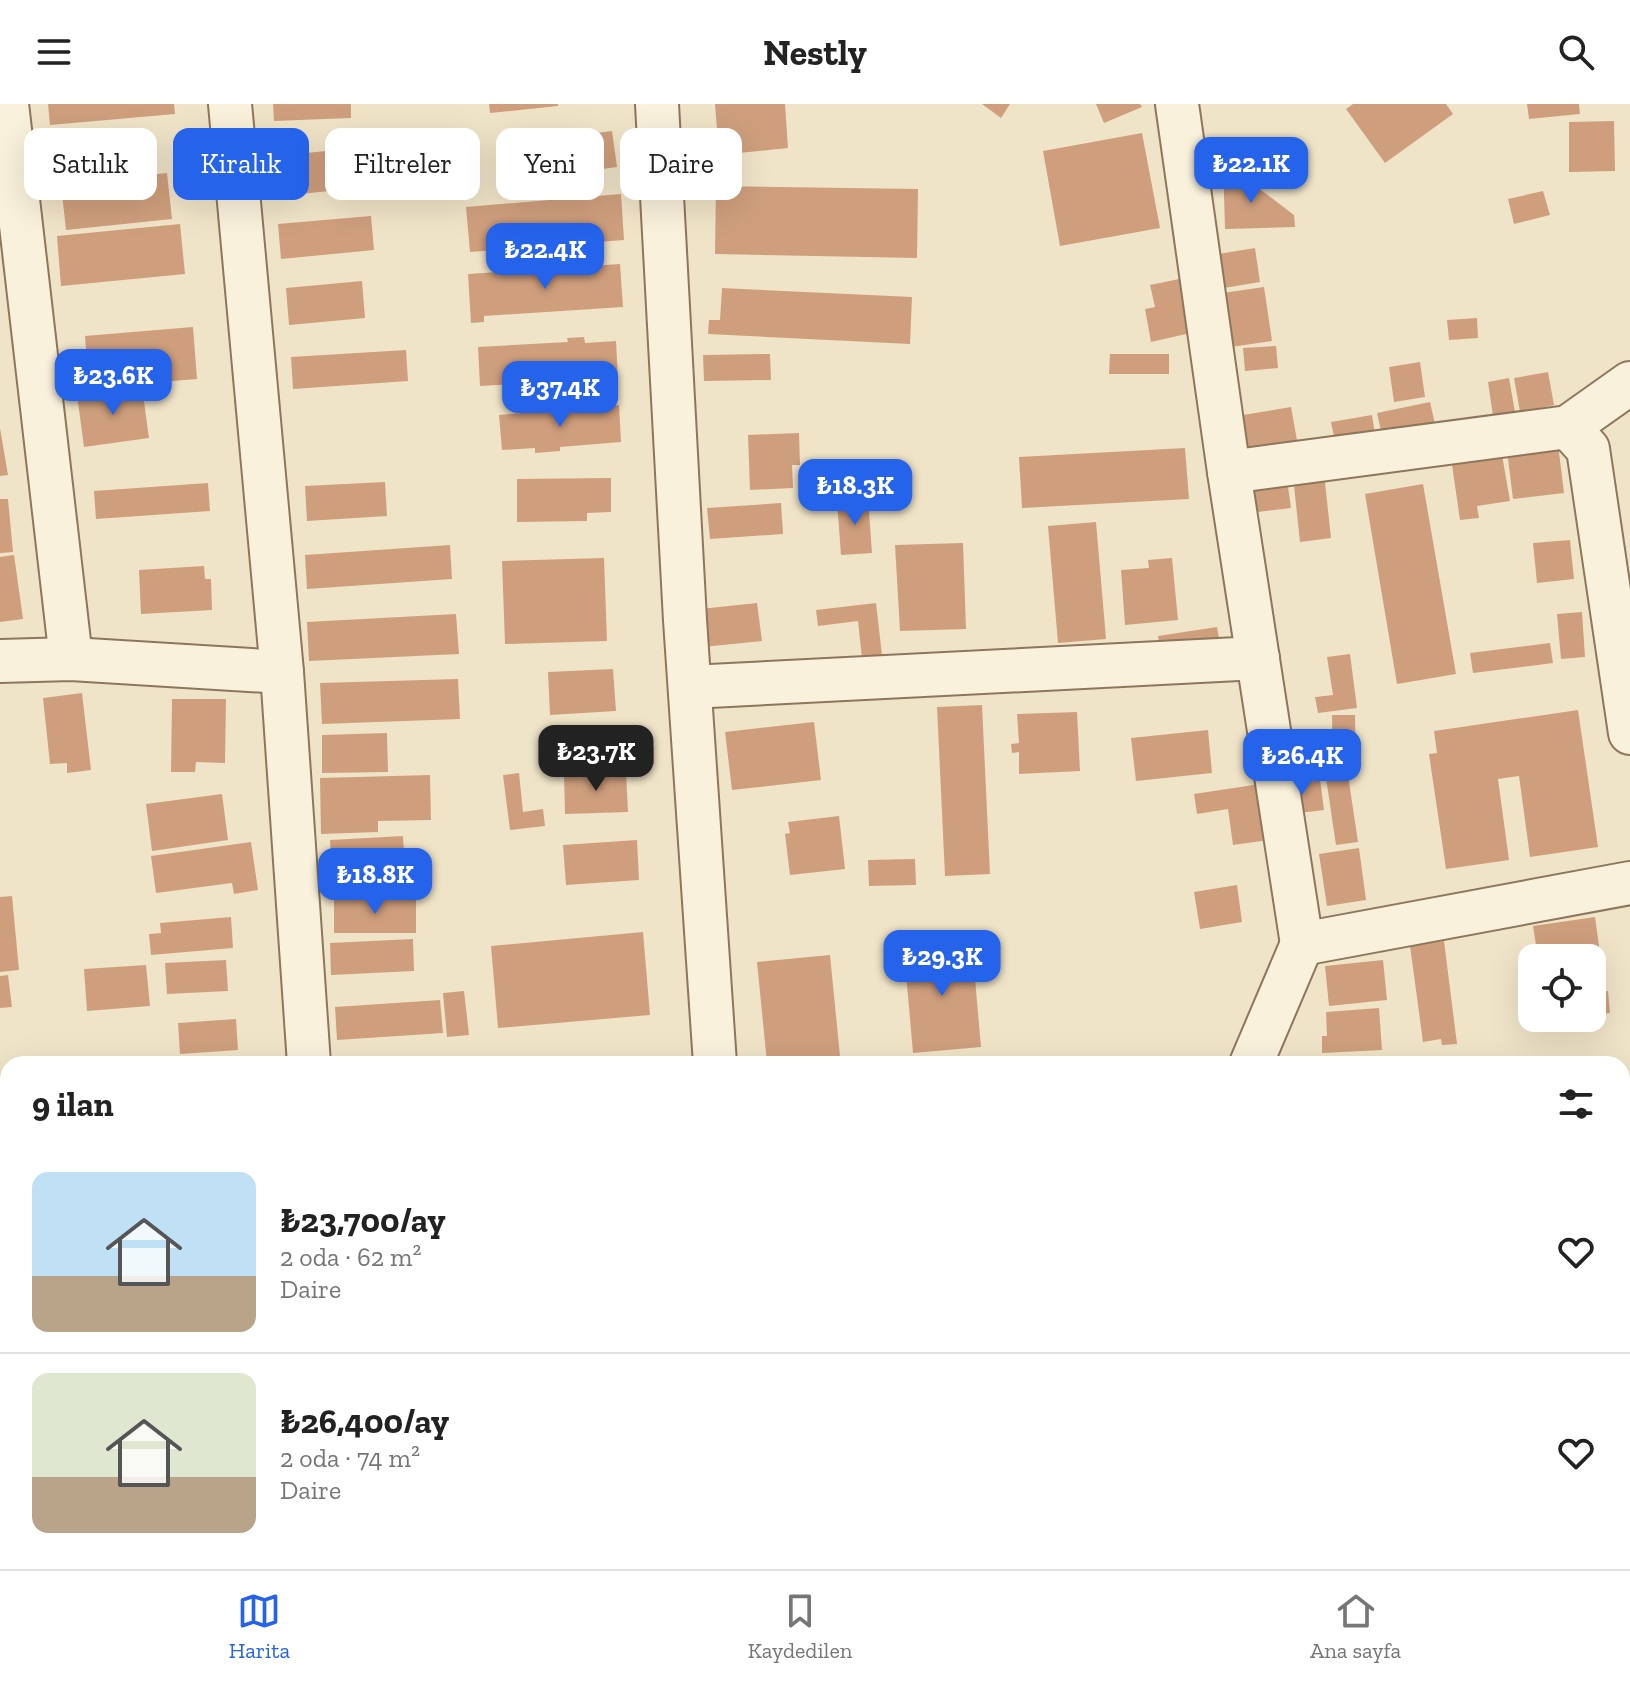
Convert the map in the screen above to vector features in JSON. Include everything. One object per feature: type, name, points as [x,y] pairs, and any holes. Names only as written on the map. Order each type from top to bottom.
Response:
[{"type":"street","points":[[7,104],[71,659]]},
{"type":"street","points":[[230,104],[282,672],[308,1056]]},
{"type":"street","points":[[657,104],[714,1056]]},
{"type":"street","points":[[1177,104],[1229,472],[1302,944],[1254,1056]]},
{"type":"street","points":[[1229,472],[1568,427],[1630,383]]},
{"type":"street","points":[[1568,427],[1588,449],[1630,733]]},
{"type":"street","points":[[690,687],[1258,658]]},
{"type":"street","points":[[0,661],[71,659],[282,672]]},
{"type":"street","points":[[1302,944],[1630,883]]},
{"type":"building","points":[[48,104],[174,104],[175,114],[50,125]]},
{"type":"building","points":[[273,104],[351,104],[351,118],[274,121]]},
{"type":"building","points":[[489,104],[558,104],[558,106],[490,113]]},
{"type":"building","points":[[715,104],[785,104],[788,148],[742,153],[742,128],[717,128]]},
{"type":"building","points":[[982,104],[1010,104],[1001,118]]},
{"type":"building","points":[[1096,104],[1140,104],[1142,107],[1104,123]]},
{"type":"building","points":[[1353,104],[1446,104],[1453,114],[1385,163],[1346,109]]},
{"type":"building","points":[[1527,104],[1579,104],[1580,114],[1529,119]]},
{"type":"building","points":[[1614,121],[1615,171],[1569,172],[1569,122]]},
{"type":"building","points":[[612,131],[617,167],[604,169],[604,132]]},
{"type":"building","points":[[1142,133],[1160,228],[1060,246],[1043,151]]},
{"type":"building","points":[[325,151],[325,191],[309,193],[309,153]]},
{"type":"building","points":[[1223,161],[1294,215],[1295,227],[1225,229]]},
{"type":"building","points":[[167,173],[172,219],[66,230],[63,200],[157,200],[157,174]]},
{"type":"building","points":[[742,186],[918,189],[917,258],[715,254],[716,200],[742,200]]},
{"type":"building","points":[[1543,191],[1550,215],[1514,224],[1508,199]]},
{"type":"building","points":[[620,194],[624,240],[470,252],[466,207],[549,200],[604,200],[604,195]]},
{"type":"building","points":[[371,216],[374,250],[281,259],[278,224]]},
{"type":"building","points":[[180,224],[185,274],[61,286],[57,236]]},
{"type":"building","points":[[1255,248],[1260,282],[1218,289],[1212,255]]},
{"type":"building","points":[[620,264],[623,307],[484,316],[484,322],[471,323],[468,274]]},
{"type":"building","points":[[1184,278],[1195,332],[1151,342],[1145,309],[1155,307],[1150,285]]},
{"type":"building","points":[[362,281],[365,318],[289,325],[286,288]]},
{"type":"building","points":[[1264,287],[1272,341],[1224,348],[1216,294]]},
{"type":"building","points":[[722,288],[912,297],[910,344],[708,334],[709,320],[720,320]]},
{"type":"building","points":[[1477,318],[1478,338],[1449,340],[1447,320]]},
{"type":"building","points":[[193,327],[197,379],[89,388],[85,336]]},
{"type":"building","points":[[584,337],[585,343],[616,341],[618,378],[480,386],[478,347],[568,342],[567,338]]},
{"type":"building","points":[[1276,346],[1278,368],[1245,371],[1243,348]]},
{"type":"building","points":[[406,350],[408,381],[293,389],[291,357]]},
{"type":"building","points":[[770,354],[771,380],[704,381],[703,355]]},
{"type":"building","points":[[1110,354],[1169,354],[1169,374],[1109,374]]},
{"type":"building","points":[[1420,362],[1425,397],[1394,402],[1389,367]]},
{"type":"building","points":[[1548,372],[1554,405],[1520,412],[1514,378]]},
{"type":"building","points":[[1509,378],[1515,412],[1493,416],[1488,382]]},
{"type":"building","points":[[142,387],[149,438],[84,447],[77,395]]},
{"type":"building","points":[[1430,402],[1435,424],[1382,435],[1377,413]]},
{"type":"building","points":[[619,405],[621,442],[560,447],[560,451],[535,453],[535,448],[502,450],[499,415]]},
{"type":"building","points":[[1291,407],[1298,446],[1237,456],[1231,417]]},
{"type":"building","points":[[1372,415],[1375,435],[1335,441],[1331,422]]},
{"type":"building","points":[[0,428],[8,475],[0,476]]},
{"type":"building","points":[[799,433],[800,465],[792,465],[793,488],[750,490],[748,435]]},
{"type":"building","points":[[1557,436],[1564,493],[1513,499],[1506,443]]},
{"type":"building","points":[[1500,443],[1510,501],[1477,506],[1479,518],[1460,520],[1450,451]]},
{"type":"building","points":[[1185,448],[1189,499],[1022,508],[1019,457]]},
{"type":"building","points":[[1286,472],[1291,508],[1241,514],[1237,477]]},
{"type":"building","points":[[1324,473],[1331,538],[1300,542],[1293,476]]},
{"type":"building","points":[[611,478],[611,512],[587,513],[587,521],[517,522],[517,479]]},
{"type":"building","points":[[385,482],[387,516],[307,521],[305,486]]},
{"type":"building","points":[[208,483],[210,511],[96,519],[94,491]]},
{"type":"building","points":[[1423,484],[1456,674],[1397,684],[1365,494]]},
{"type":"building","points":[[868,498],[872,553],[841,555],[837,501]]},
{"type":"building","points":[[0,499],[8,499],[13,552],[0,553]]},
{"type":"building","points":[[781,503],[783,534],[710,539],[707,508]]},
{"type":"building","points":[[1096,522],[1106,639],[1058,643],[1048,526]]},
{"type":"building","points":[[1570,540],[1574,579],[1537,583],[1533,543]]},
{"type":"building","points":[[963,543],[966,629],[900,631],[895,545]]},
{"type":"building","points":[[450,545],[452,579],[307,589],[305,555]]},
{"type":"building","points":[[14,555],[23,619],[0,622],[0,557]]},
{"type":"building","points":[[604,558],[607,641],[505,644],[502,561]]},
{"type":"building","points":[[1172,558],[1178,620],[1125,625],[1121,570],[1149,568],[1148,560]]},
{"type":"building","points":[[204,566],[205,579],[211,579],[212,610],[141,614],[139,570]]},
{"type":"building","points":[[757,603],[762,641],[703,647],[700,609]]},
{"type":"building","points":[[876,603],[882,655],[862,658],[858,621],[818,626],[816,610]]},
{"type":"building","points":[[1582,612],[1585,657],[1561,659],[1557,614]]},
{"type":"building","points":[[456,614],[459,654],[309,661],[307,622]]},
{"type":"building","points":[[1217,627],[1220,644],[1160,653],[1158,636]]},
{"type":"building","points":[[1550,643],[1553,663],[1473,673],[1470,653]]},
{"type":"building","points":[[1350,654],[1357,708],[1318,713],[1315,697],[1333,695],[1327,657]]},
{"type":"building","points":[[613,669],[616,711],[550,715],[548,672]]},
{"type":"building","points":[[458,679],[460,719],[322,724],[320,683]]},
{"type":"building","points":[[82,693],[91,770],[67,773],[67,763],[50,764],[43,698]]},
{"type":"building","points":[[172,699],[226,699],[225,763],[196,762],[195,772],[171,772]]},
{"type":"building","points":[[982,705],[990,874],[945,876],[937,707]]},
{"type":"building","points":[[1578,710],[1598,847],[1530,857],[1519,776],[1498,779],[1509,860],[1446,869],[1429,754],[1437,753],[1434,731]]},
{"type":"building","points":[[1077,712],[1080,771],[1019,774],[1019,752],[1012,753],[1011,744],[1019,743],[1017,714]]},
{"type":"building","points":[[1332,715],[1355,715],[1356,771],[1333,771]]},
{"type":"building","points":[[814,722],[821,780],[732,790],[725,732]]},
{"type":"building","points":[[1208,730],[1212,773],[1136,781],[1131,738]]},
{"type":"building","points":[[387,733],[388,772],[322,773],[322,735]]},
{"type":"building","points":[[654,747],[654,764],[575,767],[575,750]]},
{"type":"building","points":[[626,772],[628,812],[565,814],[564,774]]},
{"type":"building","points":[[519,773],[523,812],[543,809],[545,826],[510,830],[503,775]]},
{"type":"building","points":[[430,775],[431,820],[378,821],[378,832],[321,834],[320,778]]},
{"type":"building","points":[[1348,775],[1358,842],[1336,845],[1326,778]]},
{"type":"building","points":[[1320,779],[1324,810],[1283,815],[1280,783]]},
{"type":"building","points":[[1260,784],[1269,840],[1233,845],[1228,809],[1197,814],[1194,794]]},
{"type":"building","points":[[222,794],[228,840],[152,851],[146,804]]},
{"type":"building","points":[[839,816],[845,869],[790,875],[785,834],[790,833],[788,822]]},
{"type":"building","points":[[403,836],[405,869],[332,873],[330,840]]},
{"type":"building","points":[[637,840],[639,880],[566,885],[563,845]]},
{"type":"building","points":[[251,842],[258,890],[234,894],[232,883],[156,893],[151,856]]},
{"type":"building","points":[[1359,848],[1366,900],[1327,906],[1319,854]]},
{"type":"building","points":[[915,859],[916,885],[869,886],[868,860]]},
{"type":"building","points":[[1237,885],[1242,922],[1200,929],[1194,892]]},
{"type":"building","points":[[12,896],[19,970],[0,972],[0,897]]},
{"type":"building","points":[[334,899],[416,899],[416,933],[334,933]]},
{"type":"building","points":[[231,917],[233,948],[151,955],[149,934],[161,933],[160,923]]},
{"type":"building","points":[[1595,917],[1599,944],[1536,944],[1533,926]]},
{"type":"building","points":[[643,932],[650,1015],[498,1028],[491,946]]},
{"type":"building","points":[[413,939],[414,971],[331,975],[330,943]]},
{"type":"building","points":[[1444,941],[1457,1044],[1442,1045],[1441,1039],[1423,1042],[1410,946]]},
{"type":"building","points":[[972,944],[981,1047],[913,1053],[904,950]]},
{"type":"building","points":[[830,955],[840,1056],[766,1056],[757,962]]},
{"type":"building","points":[[226,960],[228,991],[167,994],[165,963]]},
{"type":"building","points":[[1383,960],[1387,1000],[1329,1006],[1325,966]]},
{"type":"building","points":[[146,965],[150,1006],[87,1011],[84,969]]},
{"type":"building","points":[[8,975],[12,1007],[0,1008],[0,976]]},
{"type":"building","points":[[464,991],[469,1035],[447,1037],[443,993]]},
{"type":"building","points":[[1608,991],[1610,1013],[1606,1013]]},
{"type":"building","points":[[440,1000],[443,1033],[337,1040],[335,1007]]},
{"type":"building","points":[[1379,1008],[1382,1050],[1322,1053],[1322,1036],[1327,1036],[1326,1012]]},
{"type":"building","points":[[236,1019],[238,1050],[180,1054],[178,1023]]}]
